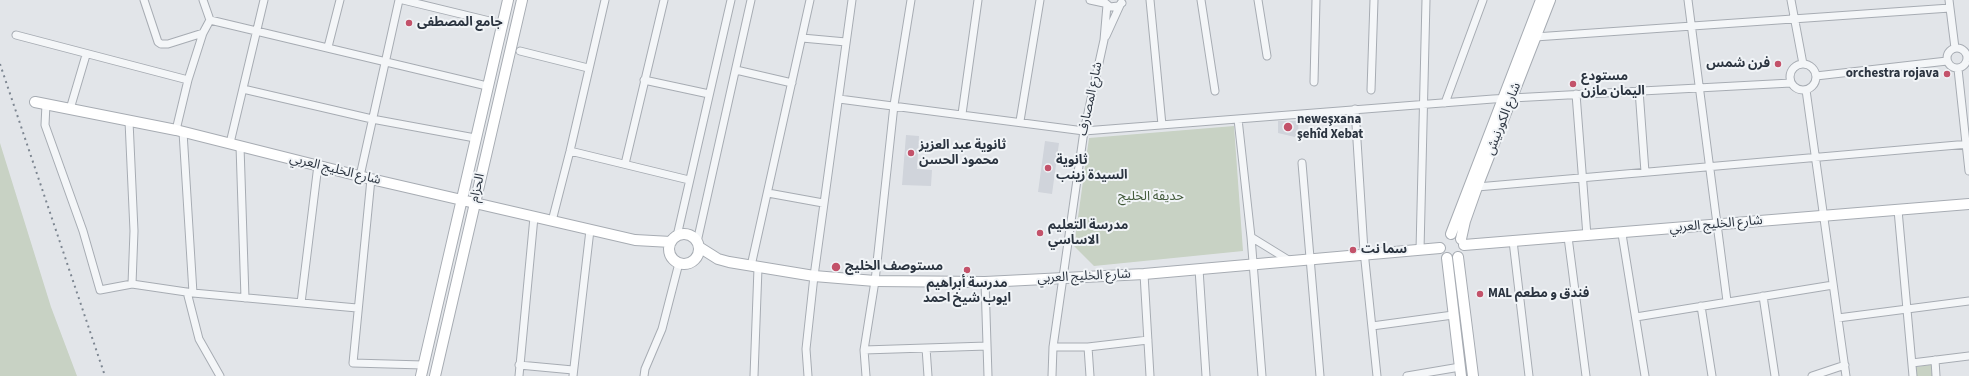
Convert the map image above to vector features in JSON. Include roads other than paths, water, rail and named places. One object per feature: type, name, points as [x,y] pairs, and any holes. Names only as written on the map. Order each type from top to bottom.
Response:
[{"type":"street","points":[[144,0],[158,42],[161,44],[168,44],[203,33]]},
{"type":"street","points":[[203,0],[210,20],[203,33],[188,80],[180,131],[190,293],[199,339],[220,376]]},
{"type":"street","points":[[245,298],[235,145],[243,89],[264,0]]},
{"type":"street","points":[[328,47],[340,0]]},
{"type":"street","points":[[360,176],[399,0]]},
{"type":"street","points":[[403,0],[502,24]]},
{"type":"street","points":[[421,376],[508,0]]},
{"type":"street","name":"الحزام","points":[[435,376],[522,0]]},
{"type":"street","points":[[552,221],[605,0]]},
{"type":"street","points":[[625,164],[664,0]]},
{"type":"street","points":[[671,256],[670,247],[674,239],[689,180],[731,0]]},
{"type":"street","points":[[693,261],[697,257],[698,244],[751,0]]},
{"type":"street","points":[[754,376],[754,267],[768,193],[810,0]]},
{"type":"street","points":[[808,376],[806,349],[814,276],[852,0]]},
{"type":"street","points":[[866,376],[864,350],[875,281],[894,105],[911,0]]},
{"type":"street","points":[[962,114],[978,0]]},
{"type":"street","points":[[1020,121],[1040,0]]},
{"type":"street","points":[[1090,0],[1114,7],[1123,1]]},
{"type":"street","points":[[1150,0],[1162,125]]},
{"type":"street","points":[[1201,0],[1215,92]]},
{"type":"street","points":[[1258,0],[1267,56]]},
{"type":"street","points":[[1314,82],[1316,0]]},
{"type":"street","points":[[1371,90],[1374,0]]},
{"type":"street","points":[[1420,250],[1426,0]]},
{"type":"street","points":[[1445,103],[1483,0]]},
{"type":"street","name":"شارع الكورنيش","points":[[1463,242],[1465,221],[1541,0]]},
{"type":"street","name":"شارع الكورنيش","points":[[1451,234],[1550,0]]},
{"type":"street","points":[[1688,0],[1698,87],[1710,166],[1727,301]]},
{"type":"street","points":[[1791,0],[1803,64]]},
{"type":"street","points":[[1949,0],[1955,48]]},
{"type":"street","name":"شارع المصارف","points":[[1104,40],[1123,1]]},
{"type":"street","name":"شارع المصارف","points":[[1052,376],[1053,347],[1084,130],[1104,40],[1104,3]]},
{"type":"street","points":[[1535,37],[1950,8]]},
{"type":"street","points":[[210,20],[487,86]]},
{"type":"street","points":[[16,35],[86,55],[188,80]]},
{"type":"street","points":[[802,38],[846,42]]},
{"type":"street","points":[[1955,48],[1963,50],[1968,57],[1965,64],[1958,68],[1950,66],[1947,61],[1948,52],[1955,48]]},
{"type":"street","points":[[520,51],[588,68]]},
{"type":"street","points":[[70,109],[86,55]]},
{"type":"street","points":[[1816,76],[1947,61]]},
{"type":"street","points":[[839,99],[1084,130],[1355,109],[1639,90],[1791,83],[1797,88],[1806,90],[1814,84],[1816,76],[1811,66],[1803,64],[1795,66],[1792,70],[1790,78],[1791,83]]},
{"type":"street","points":[[1958,68],[1969,172]]},
{"type":"street","points":[[736,70],[792,83]]},
{"type":"street","points":[[644,80],[709,94]]},
{"type":"street","points":[[243,89],[372,119],[475,138]]},
{"type":"street","points":[[1639,90],[1645,172]]},
{"type":"street","points":[[1806,90],[1846,376]]},
{"type":"street","points":[[1576,94],[1587,236]]},
{"type":"street","name":"شارع الخليج العربي","points":[[36,102],[180,131],[371,179],[635,240],[671,256],[679,263],[689,264],[693,261],[729,262]]},
{"type":"street","points":[[46,104],[45,125],[83,232],[100,290],[132,284],[190,293],[357,308]]},
{"type":"street","points":[[1355,109],[1365,254],[1377,376]]},
{"type":"street","points":[[1238,119],[1251,237],[1252,265],[1262,376]]},
{"type":"street","points":[[129,121],[134,231],[132,284]]},
{"type":"street","points":[[1477,187],[1967,144]]},
{"type":"street","points":[[570,151],[689,180]]},
{"type":"street","points":[[1302,163],[1320,376]]},
{"type":"street","points":[[300,303],[318,165]]},
{"type":"street","points":[[371,179],[357,308],[353,363],[423,365]]},
{"type":"street","points":[[768,193],[823,203]]},
{"type":"street","name":"شارع الخليج العربي","points":[[1463,242],[1513,242],[1622,234],[1717,224],[1969,204]]},
{"type":"street","points":[[1898,210],[1913,376]]},
{"type":"street","points":[[518,376],[534,217]]},
{"type":"street","points":[[519,366],[573,373],[590,230]]},
{"type":"street","points":[[1406,376],[1461,371],[1447,258],[1441,252],[1440,248],[1442,240],[1451,234],[1456,235],[1463,242],[1463,252],[1458,257],[1447,258]]},
{"type":"street","points":[[1622,234],[1645,376]]},
{"type":"street","name":"شارع الخليج العربي","points":[[635,240],[674,239],[688,235],[713,256],[729,262],[814,276],[875,281],[985,282],[1144,274],[1440,248]]},
{"type":"street","points":[[1251,237],[1290,261]]},
{"type":"street","points":[[1568,237],[1586,376]]},
{"type":"street","points":[[1513,242],[1529,376]]},
{"type":"street","points":[[1458,257],[1473,376]]},
{"type":"street","points":[[644,376],[645,369],[662,329],[679,263]]},
{"type":"street","points":[[1199,269],[1206,376]]},
{"type":"street","points":[[1144,274],[1150,376]]},
{"type":"street","points":[[985,282],[988,376]]},
{"type":"street","points":[[1636,317],[1727,301],[1833,285]]},
{"type":"street","points":[[1763,296],[1775,376]]},
{"type":"street","points":[[1838,318],[1969,301]]},
{"type":"street","points":[[1701,306],[1712,376]]},
{"type":"street","points":[[1372,326],[1453,314]]},
{"type":"street","points":[[1053,347],[1088,346],[1148,340]]},
{"type":"street","points":[[864,350],[987,346]]},
{"type":"street","points":[[1088,346],[1090,376]]},
{"type":"street","points":[[926,348],[928,376]]},
{"type":"street","points":[[1912,363],[1969,356]]},
{"type":"street","points":[[1934,360],[1936,376]]},
{"type":"street","points":[[1812,376],[1845,365]]},
{"type":"railway","points":[[0,64],[105,376]]},
{"type":"place","name":"جامع المصطفى","points":[[409,23]]},
{"type":"place","name":"فرن شمس","points":[[1778,64]]},
{"type":"place","name":"orchestra rojava","points":[[1947,74]]},
{"type":"place","name":"مستودع اليمان مازن","points":[[1573,84]]},
{"type":"place","name":"neweşxana şehîd Xebat","points":[[1288,127]]},
{"type":"place","name":"ثانوية عبد العزيز محمود الحسن","points":[[911,153]]},
{"type":"place","name":"ثانوية السيدة زينب","points":[[1048,168]]},
{"type":"place","name":"مدرسة التعليم الاساسي","points":[[1040,233]]},
{"type":"place","name":"سما نت","points":[[1353,250]]},
{"type":"place","name":"مستوصف الخليج","points":[[836,267]]},
{"type":"place","name":"مدرسة أبراهيم ايوب شيخ احمد","points":[[967,270]]},
{"type":"place","name":"MAL فندق و مطعم","points":[[1480,294]]},
{"type":"park label","name":"حديقة الخليج","points":[[1151,197]]}]
